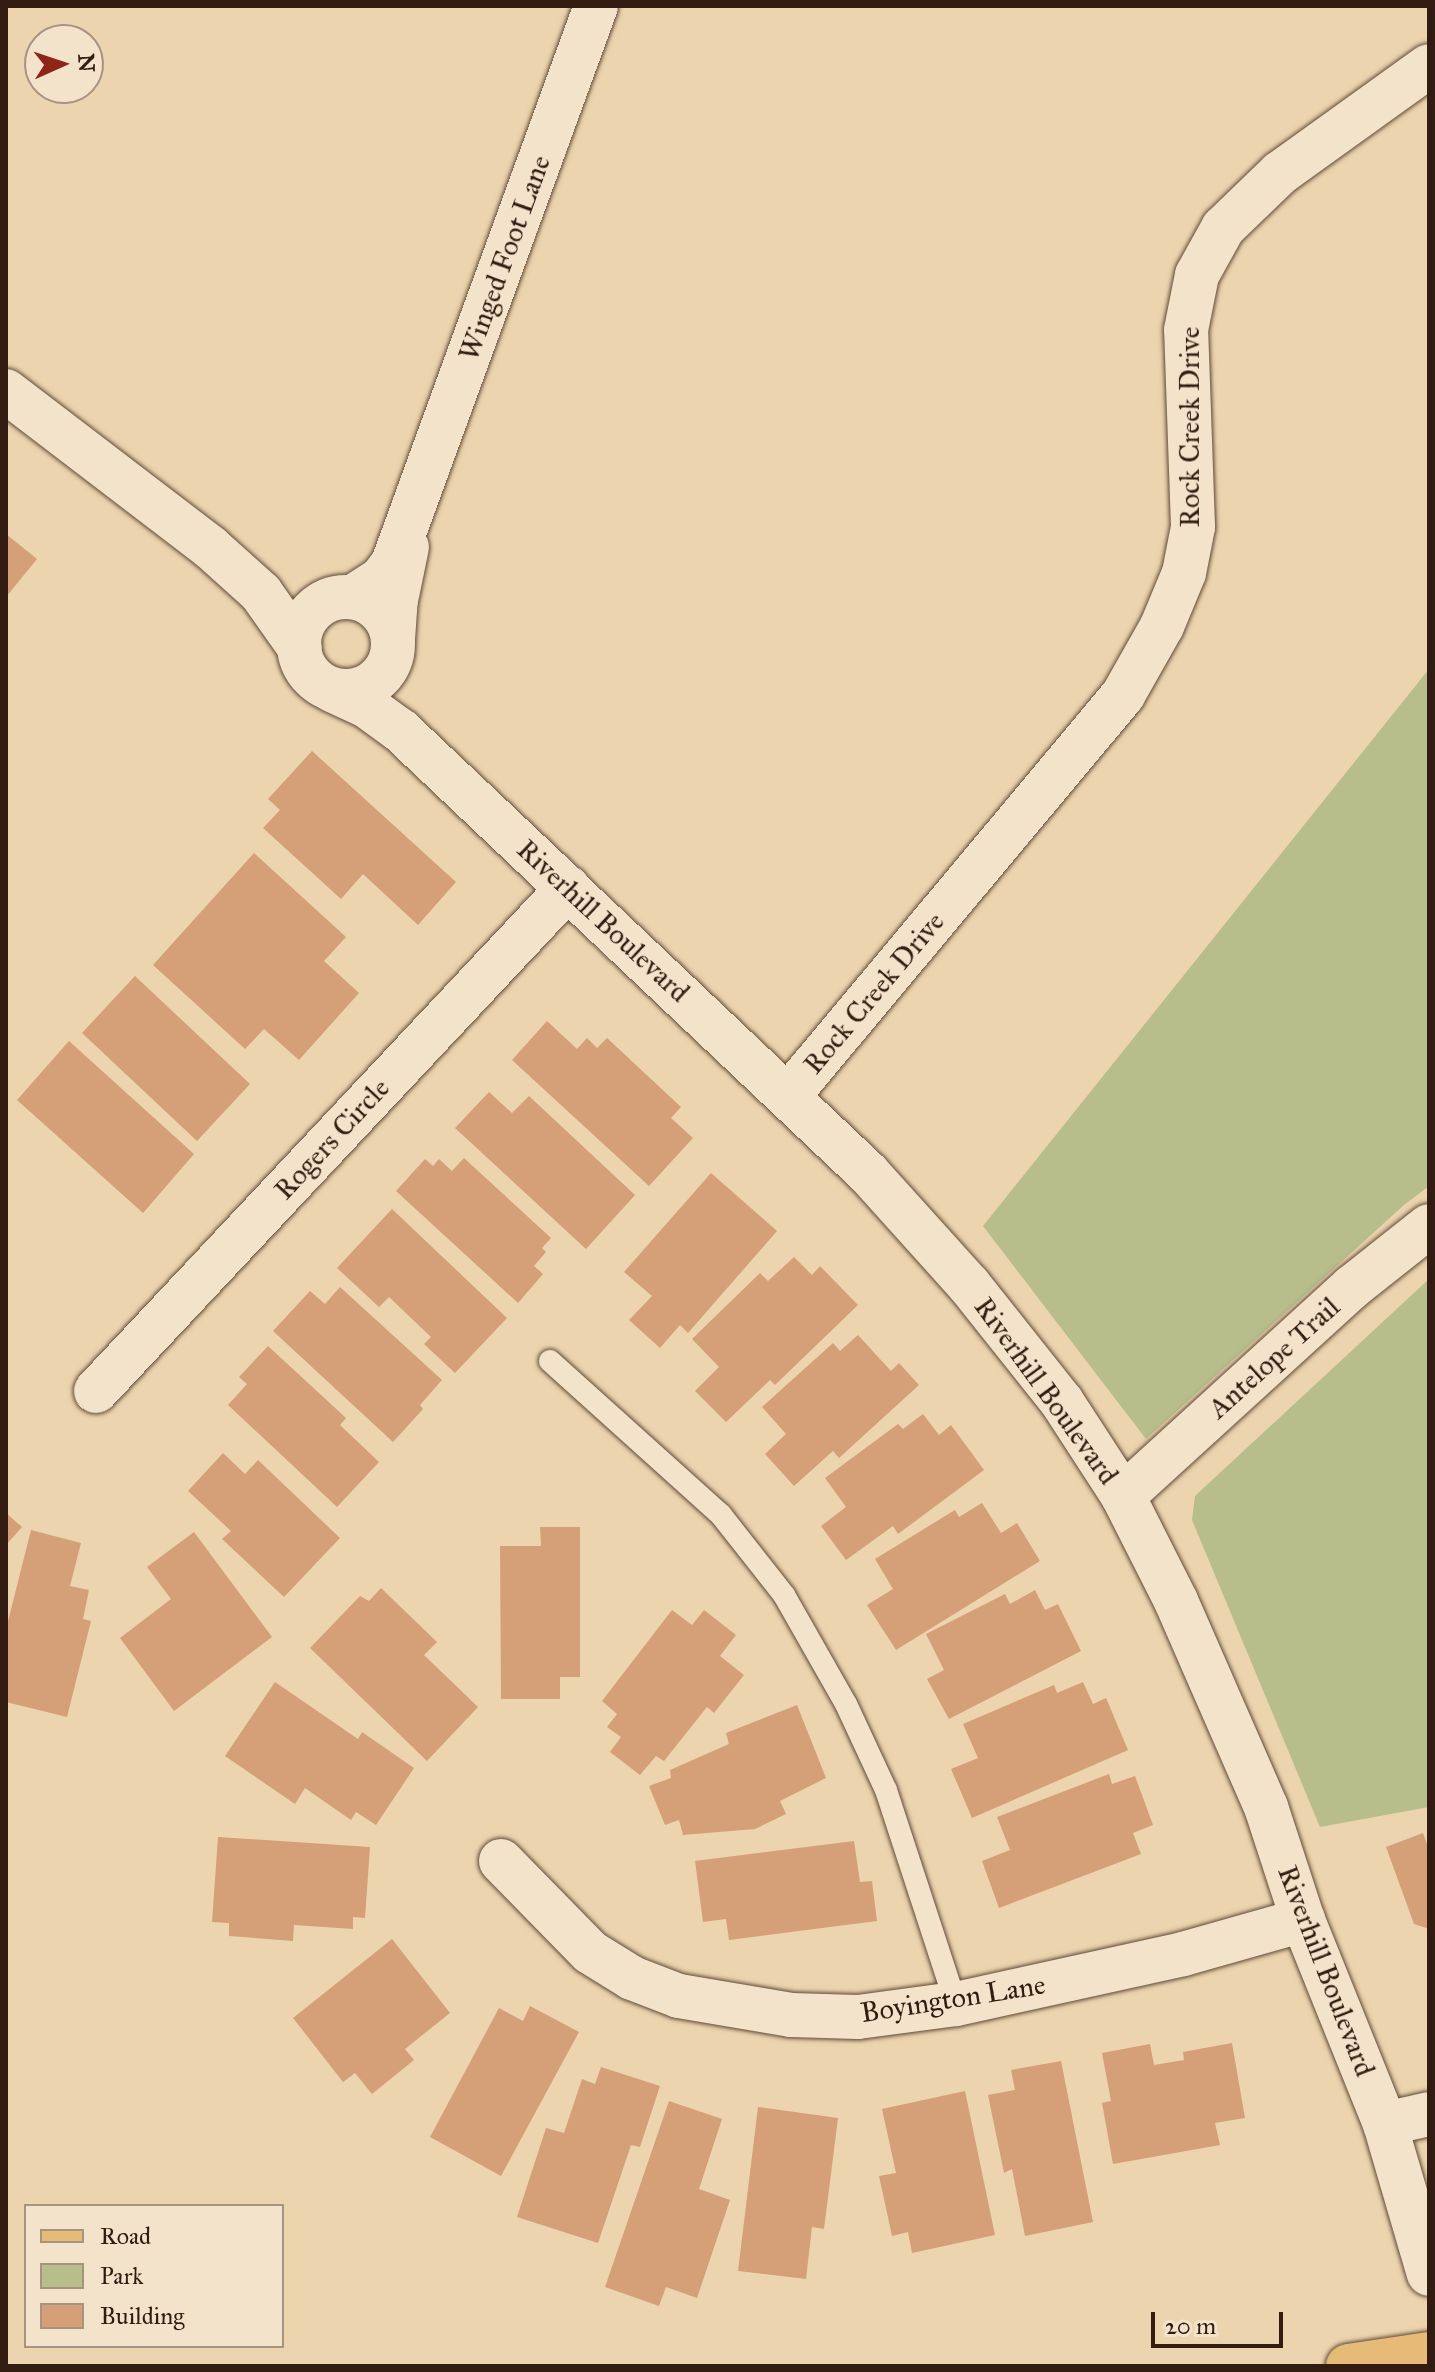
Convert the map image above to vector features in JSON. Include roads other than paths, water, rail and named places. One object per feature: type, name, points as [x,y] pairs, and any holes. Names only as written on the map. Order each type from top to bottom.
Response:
[{"type":"main road","points":[[1348,2366],[1429,2354]]},
{"type":"street","name":"Winged Foot Lane","points":[[342,598],[381,579],[393,563],[596,6]]},
{"type":"street","name":"Rock Creek Drive","points":[[788,1096],[1123,695],[1162,626],[1184,573],[1193,527],[1186,330],[1197,275],[1223,228],[1280,173],[1429,66]]},
{"type":"street","name":"Riverhill Boulevard","points":[[6,391],[210,547],[261,593],[300,648],[307,672],[332,690],[368,707],[440,767],[788,1096],[868,1173],[969,1285],[1062,1402],[1123,1496],[1176,1601],[1266,1807],[1303,1920],[1385,2124],[1429,2274]]},
{"type":"street","name":"Winged Foot Lane","points":[[392,649],[396,600],[413,509]]},
{"type":"street","name":"Riverhill Boulevard","points":[[210,547],[278,586],[305,596],[342,598],[381,611],[416,727],[440,767]]},
{"type":"street","points":[[300,648],[302,626],[310,612],[342,598]]},
{"type":"street","points":[[332,690],[363,689],[376,681],[392,649]]},
{"type":"street","name":"Rogers Circle","points":[[96,1391],[568,888]]},
{"type":"street","name":"Antelope Trail","points":[[1123,1496],[1352,1287],[1429,1226]]},
{"type":"street","name":"Boyington Lane","points":[[501,1861],[590,1952],[632,1978],[679,1996],[738,2009],[805,2015],[858,2017],[956,2004],[1183,1954],[1303,1920]]},
{"type":"street","points":[[1385,2124],[1429,2114]]},
{"type":"lane","points":[[550,1361],[721,1515],[784,1595],[846,1704],[886,1790],[956,2004]]}]
